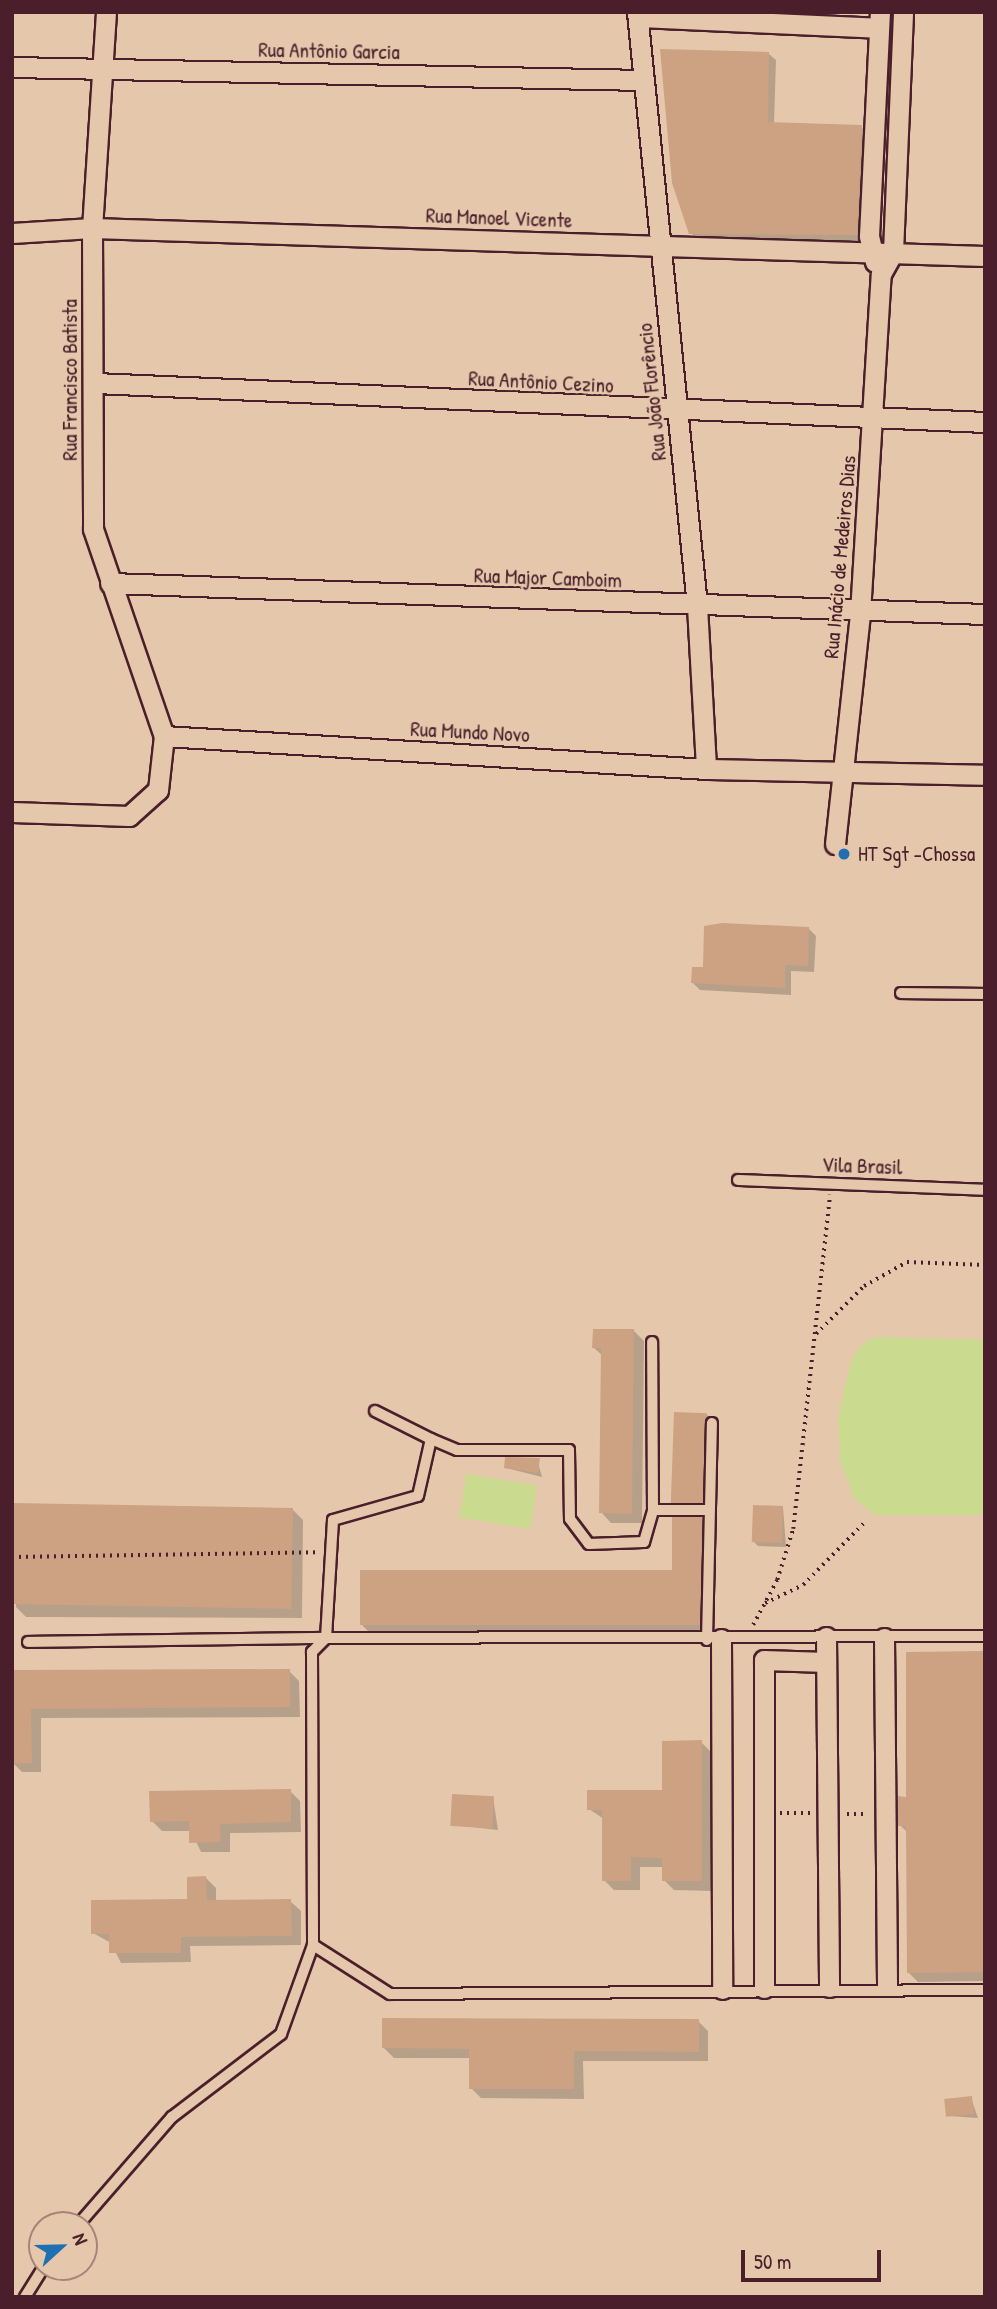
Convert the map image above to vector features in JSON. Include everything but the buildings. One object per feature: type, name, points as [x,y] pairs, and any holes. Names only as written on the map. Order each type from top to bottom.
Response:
[{"type":"street","name":"Rua Francisco Batista","points":[[106,12],[92,228],[95,383],[93,529],[164,736]]},
{"type":"street","name":"Rua Inácio de Medeiros Dias","points":[[835,844],[839,771],[860,613],[875,417],[881,274],[893,252],[903,12]]},
{"type":"street","points":[[637,15],[880,20]]},
{"type":"street","name":"Rua João Florêncio","points":[[637,15],[698,606],[706,769]]},
{"type":"street","name":"Rua Inácio de Medeiros Dias","points":[[880,20],[870,251],[881,274]]},
{"type":"street","name":"Rua Antônio Garcia","points":[[12,67],[644,80]]},
{"type":"street","points":[[877,79],[900,79]]},
{"type":"street","points":[[872,173],[896,175]]},
{"type":"street","name":"Rua Manoel Vicente","points":[[12,233],[92,228],[985,256]]},
{"type":"street","name":"Rua Antônio Cezino","points":[[95,383],[676,411],[985,422]]},
{"type":"street","name":"Rua Major Camboim","points":[[110,583],[860,613],[985,614]]},
{"type":"street","points":[[12,812],[129,816],[158,790],[164,736]]},
{"type":"street","name":"Rua Mundo Novo","points":[[164,736],[706,769],[985,775]]},
{"type":"street","points":[[826,1637],[829,1987]]},
{"type":"street","points":[[884,1638],[887,1986]]},
{"type":"street","points":[[714,1639],[722,1989]]},
{"type":"street","points":[[764,1988],[764,1660],[826,1662]]},
{"type":"lane","points":[[901,993],[985,994]]},
{"type":"lane","name":"Vila Brasil","points":[[738,1180],[985,1189]]},
{"type":"lane","points":[[375,1411],[457,1450],[569,1450],[569,1519],[589,1544],[644,1542],[653,1510],[652,1342]]},
{"type":"lane","points":[[712,1423],[709,1510],[714,1639]]},
{"type":"lane","points":[[90,2211],[172,2117],[281,2034],[313,1945],[312,1652],[326,1638],[333,1520],[418,1496],[430,1439]]},
{"type":"lane","points":[[653,1510],[709,1510]]},
{"type":"lane","points":[[28,1642],[326,1638],[745,1639],[985,1636]]},
{"type":"lane","points":[[313,1945],[390,1994],[887,1986],[985,1990]]},
{"type":"lane","points":[[25,2297],[35,2281]]},
{"type":"path","points":[[745,1639],[765,1603],[793,1529],[832,1184]]},
{"type":"path","points":[[815,1335],[864,1286],[906,1262],[985,1265]]},
{"type":"path","points":[[765,1603],[803,1586],[865,1522]]},
{"type":"path","points":[[12,1557],[331,1552]]},
{"type":"path","points":[[765,1813],[885,1814]]},
{"type":"green space","points":[[876,1337],[985,1340],[985,1515],[875,1515],[854,1498],[840,1461],[838,1417],[851,1361],[863,1343]]},
{"type":"green space","points":[[466,1474],[537,1485],[530,1529],[459,1517]]},
{"type":"place","name":"HT Sgt -Chossa","points":[[844,854]]}]
